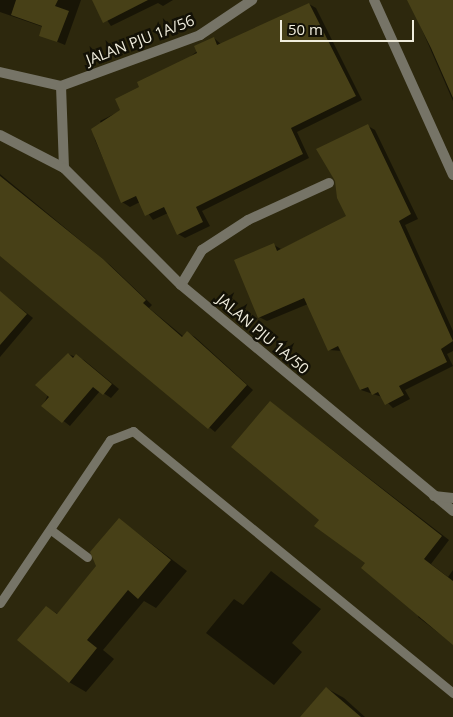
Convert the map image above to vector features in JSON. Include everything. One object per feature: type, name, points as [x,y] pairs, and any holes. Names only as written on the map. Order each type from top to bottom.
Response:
[{"type":"street","name":"JALAN PJU 1A/56","points":[[61,86],[200,35],[252,0]]},
{"type":"street","points":[[374,0],[453,175]]},
{"type":"street","points":[[0,72],[61,86],[64,168]]},
{"type":"street","name":"JALAN PJU 1A/50","points":[[0,135],[64,168],[181,285],[453,511]]},
{"type":"street","points":[[181,285],[202,250],[248,220],[329,183]]},
{"type":"street","points":[[433,496],[453,498]]},
{"type":"lane","points":[[0,603],[110,440],[133,431],[453,693]]},
{"type":"lane","points":[[51,530],[87,557]]},
{"type":"building","points":[[16,0],[58,0],[55,6],[69,11],[57,42],[39,36],[42,26],[11,15]]},
{"type":"building","points":[[92,0],[148,0],[103,23]]},
{"type":"building","points":[[407,0],[453,0],[453,98],[431,48]]},
{"type":"building","points":[[309,3],[356,96],[291,128],[303,154],[196,207],[203,222],[177,235],[164,207],[145,216],[136,196],[121,203],[91,129],[120,110],[115,99],[139,87],[137,82],[197,53],[194,46],[214,37],[217,45]]},
{"type":"building","points":[[368,124],[411,214],[399,221],[453,341],[441,349],[447,362],[399,386],[404,395],[385,405],[378,392],[372,395],[368,387],[360,390],[338,346],[328,351],[304,298],[258,318],[234,260],[274,243],[277,251],[346,216],[337,198],[335,181],[316,149]]},
{"type":"building","points":[[0,176],[103,259],[146,300],[143,303],[182,337],[187,331],[247,385],[208,429],[0,256]]},
{"type":"building","points":[[0,291],[27,314],[0,345]]},
{"type":"building","points":[[68,353],[73,358],[76,354],[112,384],[103,395],[93,387],[62,423],[41,406],[49,397],[35,385]]},
{"type":"building","points":[[270,401],[442,536],[424,559],[453,581],[453,645],[361,568],[365,563],[314,526],[319,520],[231,447]]},
{"type":"building","points":[[119,518],[171,560],[138,599],[128,590],[87,640],[97,648],[69,683],[17,640],[46,606],[57,614],[96,566],[90,552]]},
{"type":"building","points":[[326,687],[361,717],[300,717]]}]
